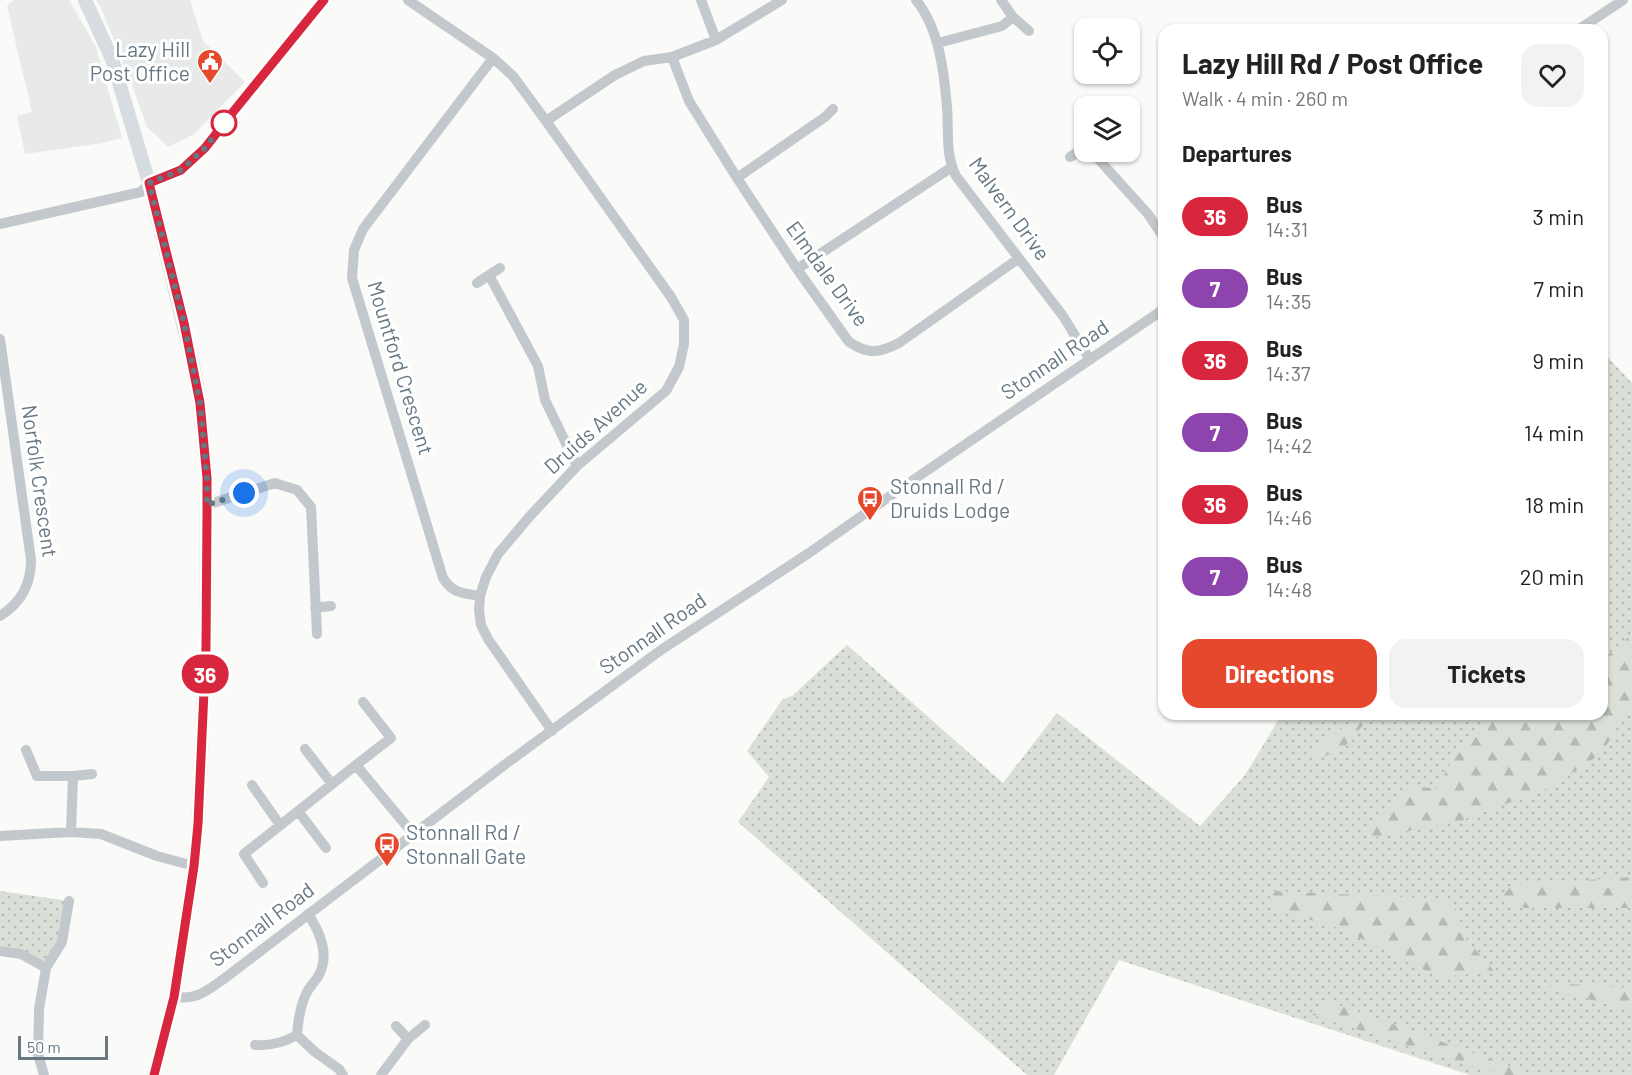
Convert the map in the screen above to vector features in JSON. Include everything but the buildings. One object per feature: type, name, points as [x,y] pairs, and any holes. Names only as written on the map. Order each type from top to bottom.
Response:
[{"type":"street","points":[[85,0],[112,59],[149,183],[184,323],[200,403],[207,478],[206,647],[198,824],[194,866],[174,997],[154,1075]]},
{"type":"street","name":"Druids Avenue","points":[[408,0],[493,58],[513,76],[684,320],[684,344],[679,367],[666,391],[578,466],[530,516],[498,554],[486,577],[480,596],[481,625],[488,639],[552,731]]},
{"type":"street","points":[[701,0],[716,40]]},
{"type":"street","points":[[546,121],[615,75],[644,62],[672,57],[716,40],[782,0]]},
{"type":"street","name":"Malvern Drive","points":[[915,0],[928,18],[938,43],[947,107],[948,149],[956,176],[1063,316],[1090,360]]},
{"type":"street","points":[[1001,0],[1013,17],[1029,31]]},
{"type":"street","points":[[1587,24],[1623,0]]},
{"type":"street","points":[[0,224],[141,192],[149,183],[181,170],[205,148],[319,2]]},
{"type":"street","points":[[938,43],[1002,26],[1013,17]]},
{"type":"street","name":"Elmdale Drive","points":[[672,57],[689,101],[737,178],[849,342],[861,350],[872,352],[886,350],[899,343],[1018,259]]},
{"type":"street","name":"Mountford Crescent","points":[[480,596],[455,591],[448,586],[444,578],[352,278],[354,250],[363,229],[493,58]]},
{"type":"street","points":[[737,178],[829,118]]},
{"type":"street","points":[[1070,157],[1074,154]]},
{"type":"street","points":[[1101,162],[1148,214],[1158,229]]},
{"type":"street","points":[[797,269],[952,167]]},
{"type":"street","points":[[477,283],[500,268]]},
{"type":"street","points":[[489,275],[538,366],[545,400],[578,466]]},
{"type":"street","name":"Stonnall Road","points":[[174,997],[198,996],[225,978],[661,650],[808,553],[1158,313]]},
{"type":"street","name":"Norfolk Crescent","points":[[0,339],[31,572],[21,599],[0,616]]},
{"type":"street","points":[[207,505],[275,483],[297,490],[311,507],[317,634]]},
{"type":"street","points":[[315,608],[332,606]]},
{"type":"street","points":[[262,883],[244,854],[391,738],[363,702]]},
{"type":"street","points":[[306,749],[332,784]]},
{"type":"street","points":[[26,750],[37,776],[93,774]]},
{"type":"street","points":[[356,765],[414,835]]},
{"type":"street","points":[[71,832],[73,776]]},
{"type":"street","points":[[252,785],[280,825]]},
{"type":"street","points":[[298,811],[326,848]]},
{"type":"street","points":[[0,836],[71,832],[101,834],[157,856],[194,866]]},
{"type":"street","points":[[44,1075],[38,1054],[39,1009],[46,968],[62,942],[69,902]]},
{"type":"street","points":[[297,1035],[300,1012],[306,994],[320,973],[325,955],[320,932],[308,914]]},
{"type":"street","points":[[0,951],[21,954],[46,968]]},
{"type":"street","points":[[381,1075],[408,1039],[425,1025]]},
{"type":"street","points":[[396,1026],[408,1039]]},
{"type":"street","points":[[255,1045],[269,1046],[297,1035]]},
{"type":"street","points":[[297,1035],[315,1052],[339,1069],[343,1075]]},
{"type":"shaded area","points":[[14,0],[69,0],[96,47],[122,138],[103,143],[25,154],[17,116],[32,112],[7,6]]},
{"type":"shaded area","points":[[96,0],[190,0],[203,41],[245,82],[193,135],[168,147],[147,127],[129,77]]},
{"type":"green space","points":[[1608,357],[1632,383],[1632,1075],[1470,1075],[1119,960],[1054,1075],[1027,1075],[738,822],[769,777],[747,751],[782,700],[792,696],[847,645],[1003,783],[1057,713],[1200,826],[1245,775],[1278,720],[1608,720]]},
{"type":"green space","points":[[1632,634],[1632,704],[1601,754],[1549,788],[1460,821],[1371,838],[1370,823],[1395,798],[1413,786],[1437,789],[1450,763],[1491,720],[1608,720],[1608,655]]},
{"type":"green space","points":[[1354,720],[1370,720],[1346,745],[1312,763],[1311,751]]},
{"type":"green space","points":[[1632,877],[1632,908],[1525,908],[1501,898],[1512,885]]},
{"type":"green space","points":[[0,891],[69,901],[62,942],[46,968],[0,951]]},
{"type":"green space","points":[[1268,891],[1452,899],[1467,940],[1495,972],[1439,977],[1342,929],[1275,910]]},
{"type":"green space","points":[[1555,983],[1632,988],[1632,1010],[1548,989]]},
{"type":"green space","points":[[1331,1002],[1534,1075],[1502,1075],[1312,1015]]},
{"type":"bus line","name":"36","points":[[154,1075],[174,997],[194,866],[198,824],[206,647],[207,478],[200,403],[193,365],[149,183],[181,170],[205,148],[324,0]]},
{"type":"place","name":"Lazy Hill Post Office","points":[[210,85]]},
{"type":"place","name":"Stonnall Rd / Druids Lodge","points":[[870,522]]},
{"type":"place","name":"Stonnall Rd / Stonnall Gate","points":[[387,868]]},
{"type":"route","points":[[224,123],[205,148],[181,170],[149,183],[184,323],[200,403],[207,478],[207,505],[244,493]]}]
